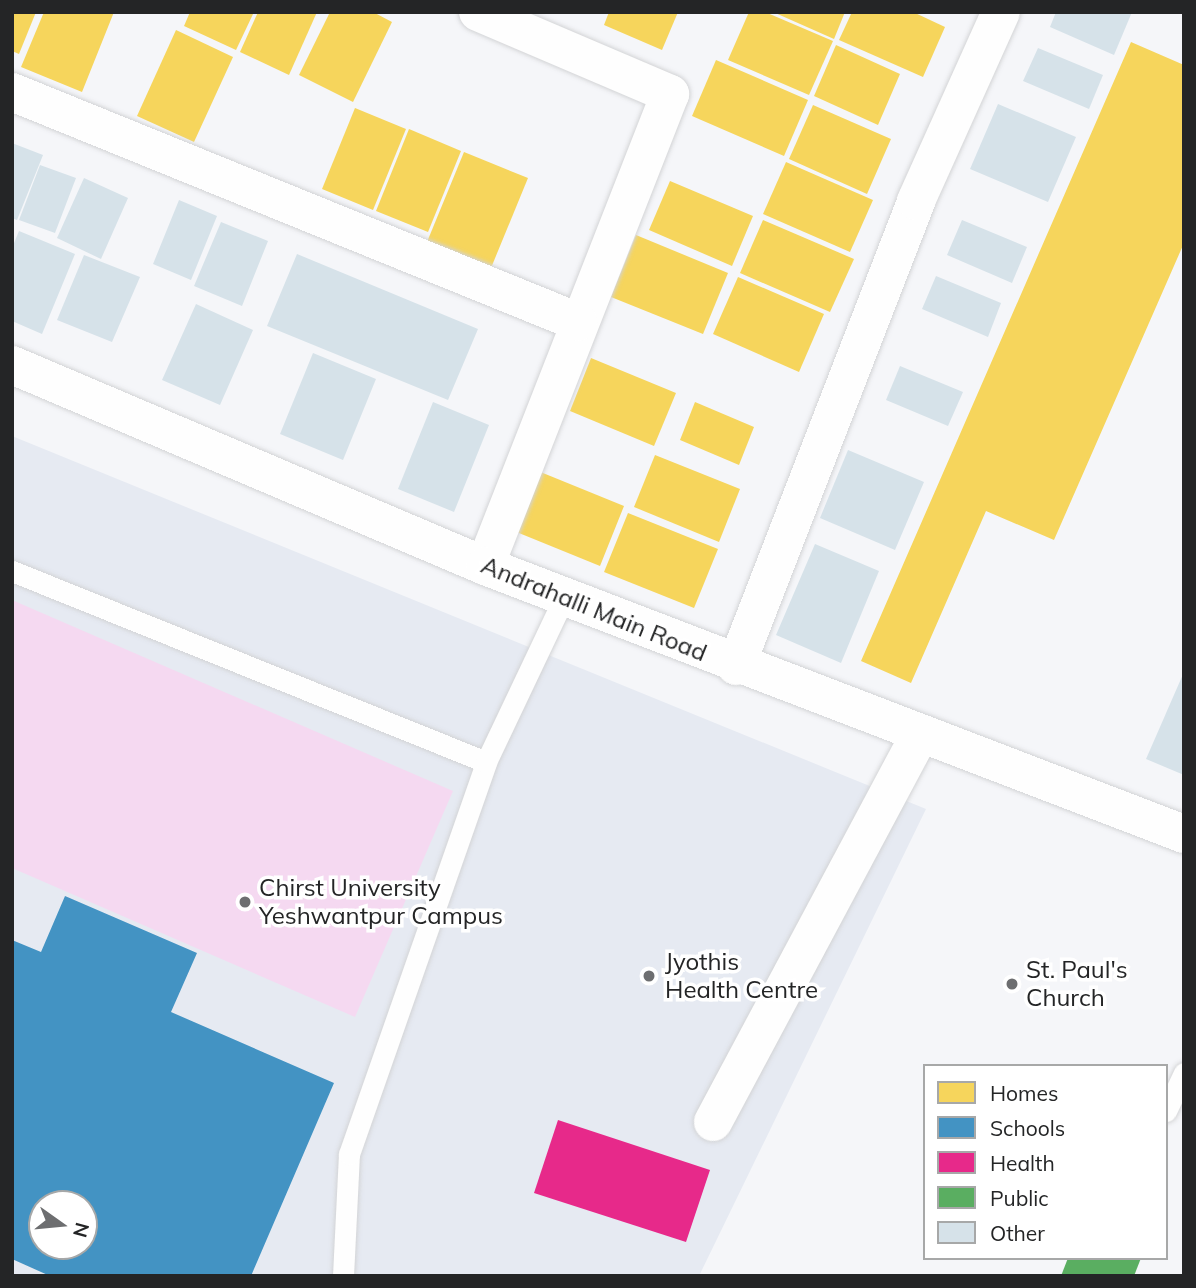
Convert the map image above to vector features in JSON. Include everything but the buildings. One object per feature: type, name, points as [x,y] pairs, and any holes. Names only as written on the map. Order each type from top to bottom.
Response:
[{"type":"street","points":[[478,12],[670,94],[578,322],[485,566]]},
{"type":"street","points":[[736,666],[916,201],[1001,12]]},
{"type":"street","points":[[12,92],[578,322]]},
{"type":"street","name":"Andrahalli Main Road","points":[[12,365],[564,598],[736,666],[1184,834]]},
{"type":"street","points":[[713,1122],[920,735]]},
{"type":"lane","points":[[12,571],[486,762]]},
{"type":"lane","points":[[344,1276],[349,1154],[486,762],[564,598]]},
{"type":"lane","points":[[1168,1107],[1184,1073]]},
{"type":"shaded area","name":"Chirst University Yeshwantpur Campus","points":[[12,436],[926,809],[699,1276],[12,1276]]},
{"type":"shaded area","points":[[12,600],[453,791],[355,1017],[12,868]]},
{"type":"place","name":"Chirst University Yeshwantpur Campus","points":[[245,902]]},
{"type":"place","name":"Jyothis Health Centre","points":[[649,976]]},
{"type":"place","name":"St. Paul's Church","points":[[1012,984]]}]
